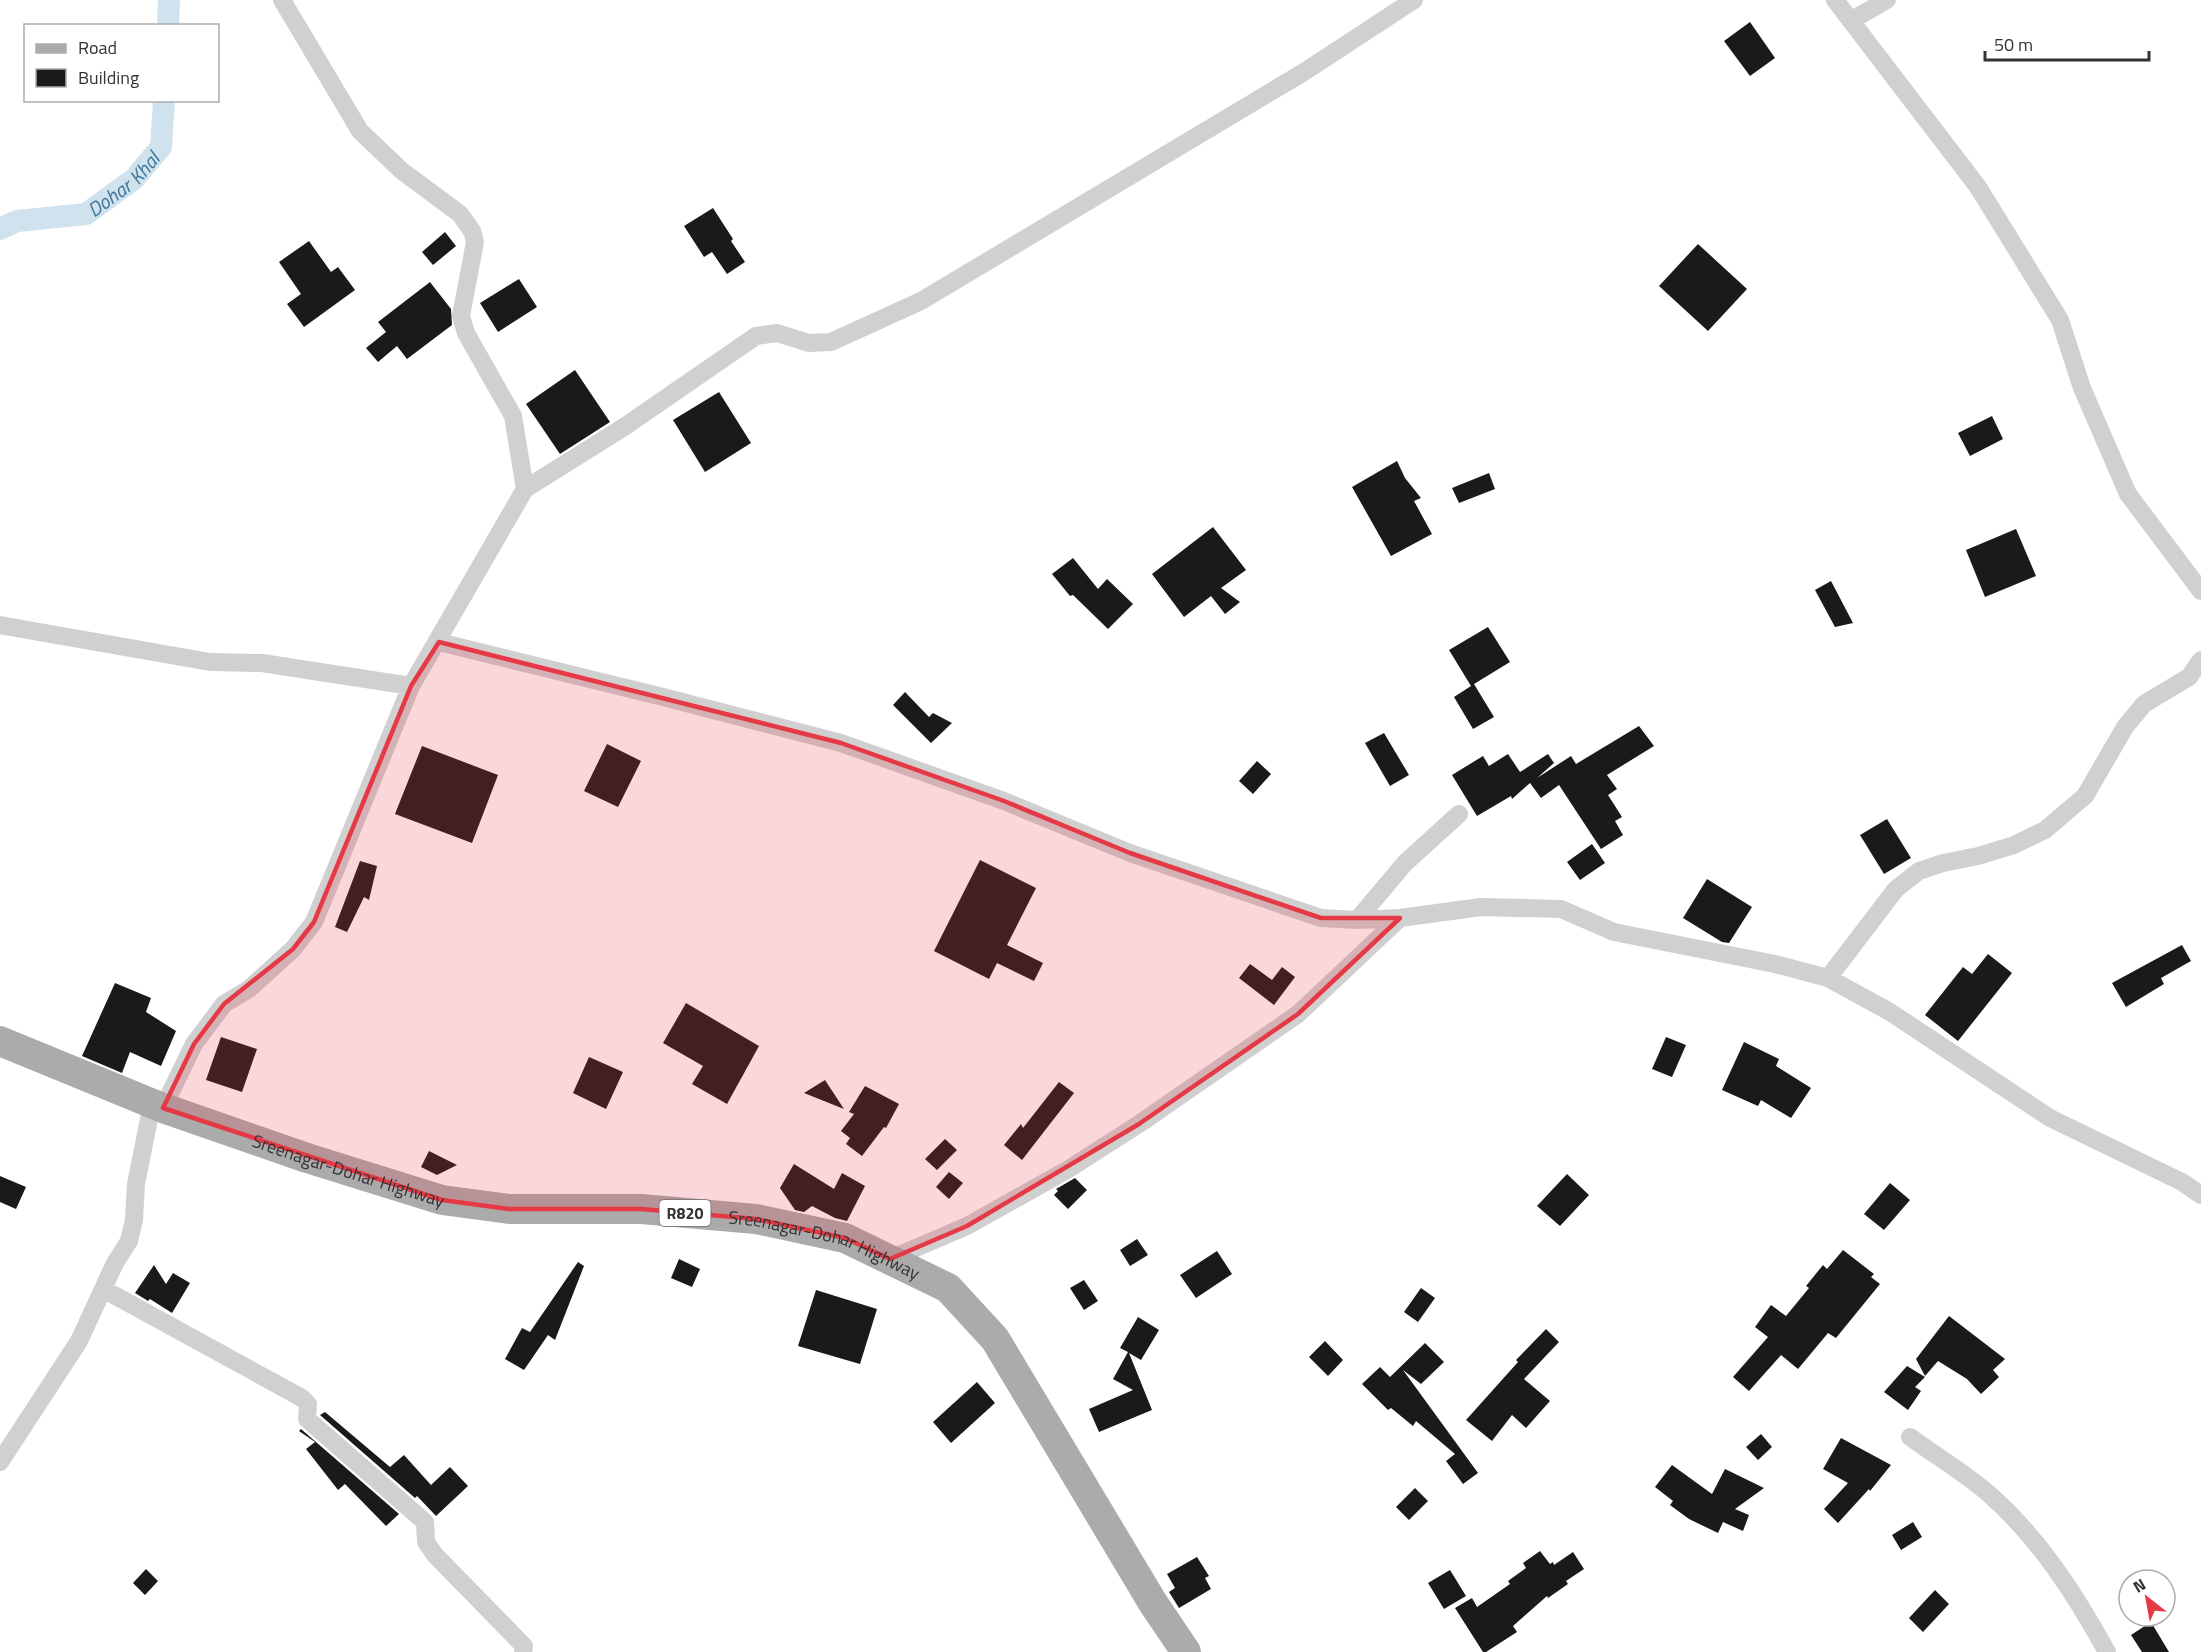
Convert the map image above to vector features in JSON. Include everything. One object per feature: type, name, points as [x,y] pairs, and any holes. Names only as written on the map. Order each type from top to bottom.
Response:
[{"type":"main road","name":"Sreenagar-Dohar Highway","points":[[0,1041],[157,1106],[307,1158],[442,1200],[509,1209],[641,1209],[756,1219],[845,1238],[948,1288],[994,1339],[1153,1603],[1186,1652]]},
{"type":"street","points":[[282,0],[360,130],[402,171],[460,214],[472,231],[474,242],[461,316],[466,333],[513,416],[525,489]]},
{"type":"street","points":[[0,1462],[80,1341],[115,1263],[129,1241],[134,1220],[136,1184],[157,1106],[194,1044],[224,1004],[249,989],[293,949],[314,922],[411,686],[439,642],[525,489],[624,427],[756,336],[777,333],[809,343],[831,342],[921,301],[1304,72],[1414,0]]},
{"type":"street","points":[[1835,0],[1978,187],[2060,320],[2082,388],[2128,494],[2201,591]]},
{"type":"street","points":[[1852,20],[1887,0]]},
{"type":"street","points":[[0,626],[210,662],[262,663],[411,686]]},
{"type":"street","points":[[439,642],[841,743],[1004,801],[1130,853],[1321,918],[1357,920],[1400,918],[1481,907],[1561,909],[1614,932],[1775,964],[1828,978],[1890,1012],[2050,1118],[2182,1182],[2201,1195]]},
{"type":"street","points":[[1828,978],[1896,889],[1919,871],[2014,845],[2045,830],[2085,796],[2125,728],[2144,704],[2189,677],[2201,660]]},
{"type":"street","points":[[1357,920],[1405,863],[1459,814]]},
{"type":"street","points":[[890,1259],[967,1226],[1067,1170],[1139,1124],[1298,1014],[1400,918]]},
{"type":"street","points":[[103,1289],[302,1398],[308,1404],[307,1419],[424,1522],[426,1542],[435,1555],[524,1646],[523,1652]]},
{"type":"street","points":[[1910,1437],[1988,1493],[2036,1540],[2081,1604],[2107,1652]]},
{"type":"highlighted area","points":[[439,642],[841,743],[1004,801],[1130,853],[1321,918],[1400,918],[1298,1014],[1139,1124],[967,1226],[890,1259],[845,1238],[756,1219],[641,1209],[509,1209],[442,1200],[163,1108],[194,1044],[224,1004],[293,949],[314,922],[411,686]]},
{"type":"building","points":[[1750,22],[1775,58],[1750,76],[1724,41]]},
{"type":"building","points":[[713,208],[745,262],[727,274],[712,252],[704,257],[684,226]]},
{"type":"building","points":[[445,232],[456,246],[433,265],[422,252]]},
{"type":"building","points":[[309,241],[331,272],[338,267],[355,290],[304,327],[287,304],[301,294],[279,262]]},
{"type":"building","points":[[1698,244],[1747,289],[1708,331],[1659,286]]},
{"type":"building","points":[[519,279],[537,307],[498,332],[480,303]]},
{"type":"building","points":[[430,282],[451,309],[452,325],[407,359],[397,346],[378,362],[366,348],[386,332],[378,322]]},
{"type":"building","points":[[575,370],[610,422],[560,454],[526,404]]},
{"type":"building","points":[[719,392],[751,443],[705,472],[673,420]]},
{"type":"building","points":[[1992,416],[2003,439],[1970,456],[1958,433]]},
{"type":"building","points":[[1397,461],[1405,478],[1421,498],[1414,501],[1432,534],[1391,556],[1352,487]]},
{"type":"building","points":[[1489,473],[1495,489],[1459,503],[1452,488]]},
{"type":"building","points":[[1213,527],[1246,570],[1221,588],[1240,602],[1225,614],[1211,596],[1184,617],[1152,574]]},
{"type":"building","points":[[2016,529],[2036,576],[1985,597],[1966,550]]},
{"type":"building","points":[[1073,558],[1098,589],[1107,579],[1133,604],[1108,629],[1073,595],[1070,596],[1052,574]]},
{"type":"building","points":[[1831,581],[1853,623],[1835,627],[1815,590]]},
{"type":"building","points":[[1488,627],[1510,662],[1474,684],[1494,717],[1473,729],[1454,697],[1471,686],[1449,650]]},
{"type":"building","points":[[905,692],[929,717],[933,713],[952,723],[931,743],[893,705]]},
{"type":"building","points":[[1639,726],[1654,746],[1607,775],[1617,789],[1608,795],[1622,817],[1615,821],[1623,835],[1601,849],[1559,785],[1541,798],[1530,783],[1512,799],[1511,796],[1477,816],[1452,775],[1483,756],[1489,766],[1508,754],[1520,772],[1548,754],[1554,763],[1537,778],[1571,756],[1576,764]]},
{"type":"building","points":[[1384,733],[1409,775],[1390,786],[1365,743]]},
{"type":"building","points":[[607,744],[641,761],[618,807],[584,791]]},
{"type":"building","points":[[422,746],[498,775],[472,843],[395,814]]},
{"type":"building","points":[[1257,761],[1271,774],[1253,794],[1239,781]]},
{"type":"building","points":[[1887,819],[1911,858],[1884,874],[1860,835]]},
{"type":"building","points":[[1592,844],[1605,863],[1580,880],[1567,862]]},
{"type":"building","points":[[980,860],[1036,888],[1007,945],[1043,963],[1034,981],[997,963],[989,979],[934,951]]},
{"type":"building","points":[[360,861],[377,866],[369,900],[364,897],[347,932],[335,927]]},
{"type":"building","points":[[1707,879],[1752,907],[1729,943],[1722,942],[1683,918]]},
{"type":"building","points":[[2182,945],[2191,961],[2161,978],[2164,984],[2126,1007],[2112,983]]},
{"type":"building","points":[[1988,954],[2012,973],[1958,1041],[1925,1015],[1963,967],[1972,974]]},
{"type":"building","points":[[1250,964],[1272,980],[1282,967],[1295,977],[1274,1005],[1239,978]]},
{"type":"building","points":[[115,983],[151,998],[146,1012],[176,1031],[161,1066],[130,1052],[122,1073],[82,1056]]},
{"type":"building","points":[[686,1003],[759,1046],[727,1104],[692,1084],[703,1066],[663,1043]]},
{"type":"building","points":[[221,1037],[257,1049],[242,1092],[206,1080]]},
{"type":"building","points":[[1666,1037],[1686,1045],[1672,1077],[1652,1069]]},
{"type":"building","points":[[1744,1042],[1779,1059],[1776,1066],[1811,1088],[1791,1118],[1761,1100],[1758,1106],[1722,1090]]},
{"type":"building","points":[[589,1057],[623,1072],[606,1109],[573,1093]]},
{"type":"building","points":[[825,1080],[844,1109],[804,1093]]},
{"type":"building","points":[[1059,1082],[1074,1093],[1022,1160],[1004,1145],[1021,1124],[1023,1128]]},
{"type":"building","points":[[865,1086],[899,1104],[886,1128],[884,1127],[862,1156],[846,1144],[850,1138],[841,1131],[854,1114],[849,1112]]},
{"type":"building","points":[[945,1139],[957,1150],[937,1170],[925,1159]]},
{"type":"building","points":[[429,1151],[457,1165],[437,1175],[421,1167]]},
{"type":"building","points":[[794,1164],[834,1189],[842,1173],[865,1186],[847,1221],[835,1218],[812,1206],[804,1212],[795,1210],[780,1188]]},
{"type":"building","points":[[949,1172],[963,1183],[949,1199],[936,1187]]},
{"type":"building","points":[[1567,1174],[1589,1195],[1560,1226],[1537,1206]]},
{"type":"building","points":[[0,1176],[26,1187],[16,1209],[0,1202]]},
{"type":"building","points":[[1075,1178],[1087,1190],[1068,1209],[1054,1195],[1058,1191],[1056,1189]]},
{"type":"building","points":[[1890,1183],[1910,1200],[1884,1230],[1864,1214]]},
{"type":"building","points":[[1137,1239],[1148,1255],[1130,1266],[1120,1250]]},
{"type":"building","points":[[1843,1250],[1874,1274],[1871,1277],[1880,1284],[1836,1338],[1828,1333],[1798,1369],[1781,1355],[1749,1391],[1733,1377],[1768,1337],[1755,1327],[1771,1305],[1786,1316],[1809,1288],[1806,1286],[1823,1265],[1827,1269]]},
{"type":"building","points":[[1217,1251],[1232,1274],[1196,1298],[1180,1275]]},
{"type":"building","points":[[679,1259],[700,1269],[692,1287],[671,1278]]},
{"type":"building","points":[[578,1262],[584,1266],[555,1340],[548,1335],[524,1370],[505,1359],[522,1328],[530,1332]]},
{"type":"building","points":[[154,1265],[166,1284],[173,1273],[190,1283],[172,1313],[150,1299],[148,1301],[135,1293]]},
{"type":"building","points":[[1084,1280],[1098,1301],[1084,1310],[1070,1288]]},
{"type":"building","points":[[1421,1288],[1435,1298],[1418,1322],[1404,1312]]},
{"type":"building","points":[[816,1290],[877,1309],[860,1364],[798,1346]]},
{"type":"building","points":[[1949,1316],[2005,1359],[1993,1370],[1999,1377],[1981,1394],[1967,1379],[1938,1361],[1925,1376],[1916,1359]]},
{"type":"building","points":[[1138,1317],[1159,1330],[1141,1360],[1129,1353],[1152,1410],[1099,1432],[1089,1409],[1133,1390],[1113,1379],[1128,1352],[1120,1348]]},
{"type":"building","points":[[1546,1329],[1559,1342],[1524,1379],[1550,1401],[1526,1428],[1512,1415],[1492,1441],[1466,1420],[1518,1362],[1516,1360]]},
{"type":"building","points":[[1325,1341],[1343,1360],[1328,1376],[1309,1357]]},
{"type":"building","points":[[1425,1343],[1444,1362],[1421,1384],[1403,1370],[1478,1473],[1463,1484],[1446,1461],[1455,1454],[1416,1421],[1413,1426],[1391,1408],[1388,1410],[1362,1384],[1380,1367],[1390,1377]]},
{"type":"building","points":[[1907,1366],[1925,1377],[1915,1387],[1921,1391],[1908,1410],[1884,1392]]},
{"type":"building","points":[[977,1382],[995,1403],[951,1443],[933,1422]]},
{"type":"building","points":[[325,1412],[390,1467],[404,1455],[431,1485],[450,1467],[468,1486],[436,1516],[417,1496],[415,1498],[320,1415]]},
{"type":"building","points":[[301,1429],[399,1514],[386,1526],[345,1484],[338,1490],[306,1449],[315,1442],[299,1431]]},
{"type":"building","points":[[1761,1434],[1772,1447],[1758,1460],[1746,1447]]},
{"type":"building","points":[[1841,1438],[1891,1465],[1870,1491],[1869,1489],[1838,1523],[1824,1509],[1848,1483],[1823,1469]]},
{"type":"building","points":[[1672,1465],[1712,1494],[1725,1469],[1764,1488],[1735,1509],[1749,1515],[1743,1531],[1723,1522],[1718,1533],[1689,1519],[1670,1505],[1673,1501],[1655,1487]]},
{"type":"building","points":[[1415,1488],[1428,1501],[1409,1520],[1396,1507]]},
{"type":"building","points":[[1913,1522],[1922,1537],[1901,1550],[1892,1535]]},
{"type":"building","points":[[1540,1551],[1550,1564],[1553,1562],[1554,1565],[1573,1552],[1584,1569],[1566,1581],[1568,1584],[1548,1598],[1547,1596],[1513,1626],[1517,1632],[1483,1652],[1455,1608],[1472,1598],[1477,1607],[1510,1584],[1508,1581],[1526,1568],[1523,1563]]},
{"type":"building","points":[[1197,1557],[1209,1576],[1205,1578],[1211,1589],[1179,1608],[1169,1592],[1175,1588],[1167,1574]]},
{"type":"building","points":[[146,1569],[158,1581],[145,1595],[133,1583]]},
{"type":"building","points":[[1450,1570],[1466,1596],[1444,1609],[1428,1583]]},
{"type":"building","points":[[1935,1590],[1949,1604],[1923,1632],[1909,1618]]},
{"type":"building","points":[[2142,1628],[2155,1628],[2169,1652],[2142,1652],[2131,1635]]},
{"type":"waterway","name":"Dohar Khal","points":[[168,24],[169,0]]},
{"type":"waterway","name":"Dohar Khal","points":[[0,229],[17,221],[86,214],[134,179],[161,147],[164,102]]}]
